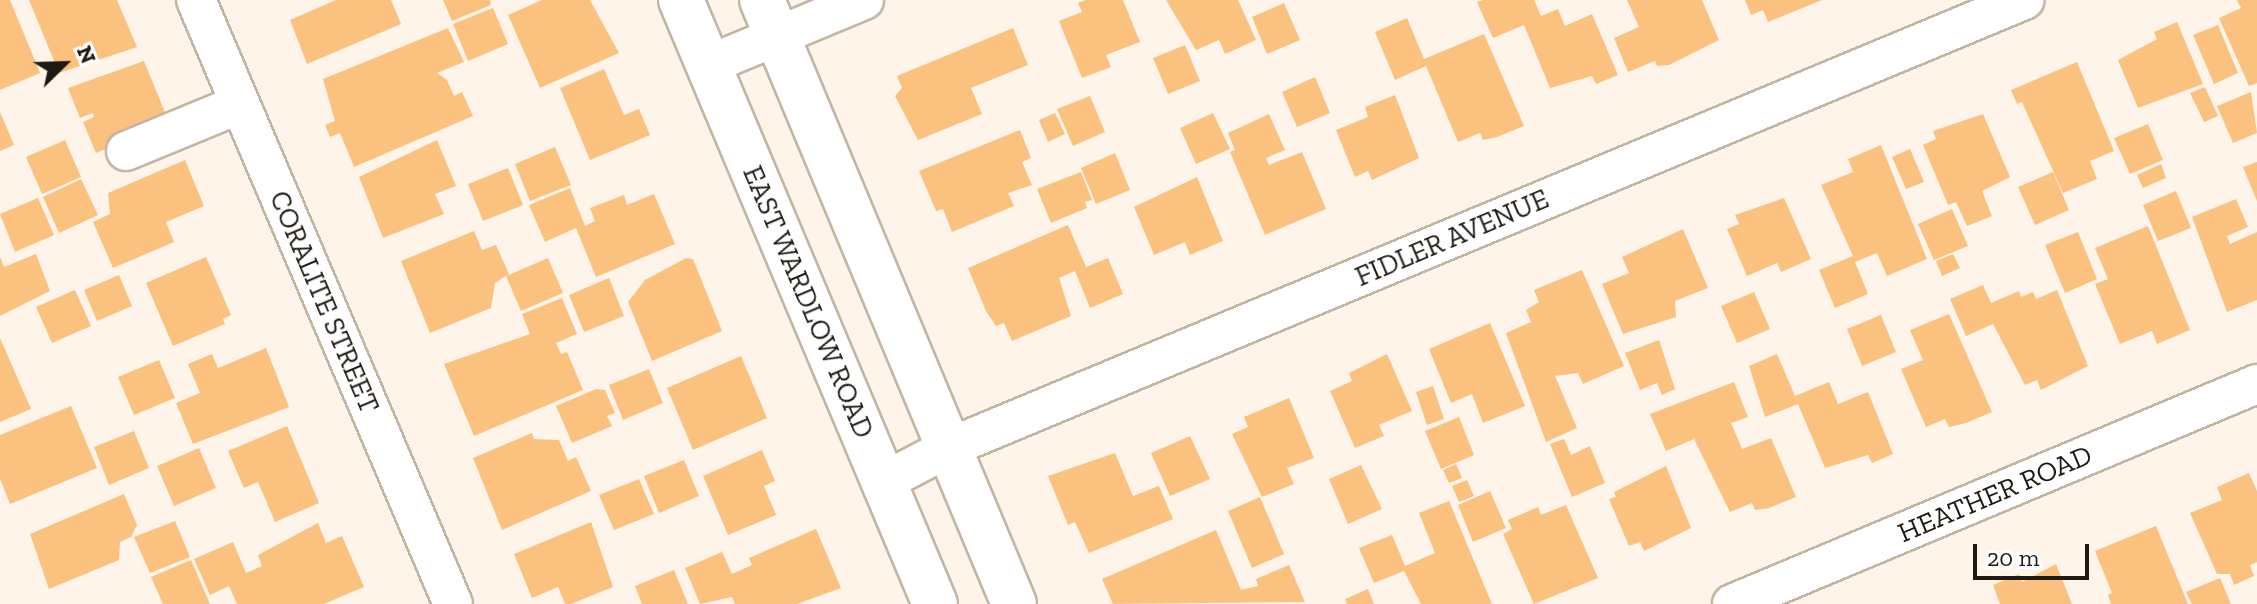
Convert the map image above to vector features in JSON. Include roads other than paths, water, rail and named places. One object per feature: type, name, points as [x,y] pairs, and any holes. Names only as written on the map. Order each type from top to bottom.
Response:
[{"type":"main road","name":"EAST WARDLOW ROAD","points":[[681,0],[935,604]]},
{"type":"main road","points":[[769,18],[1014,604]]},
{"type":"street","name":"CORALITE STREET","points":[[196,0],[453,604]]},
{"type":"street","points":[[708,65],[769,18],[864,0]]},
{"type":"street","name":"FIDLER AVENUE","points":[[883,482],[948,448],[2024,0]]},
{"type":"street","points":[[126,151],[240,104]]},
{"type":"street","name":"HEATHER ROAD","points":[[1732,604],[2257,384]]}]
